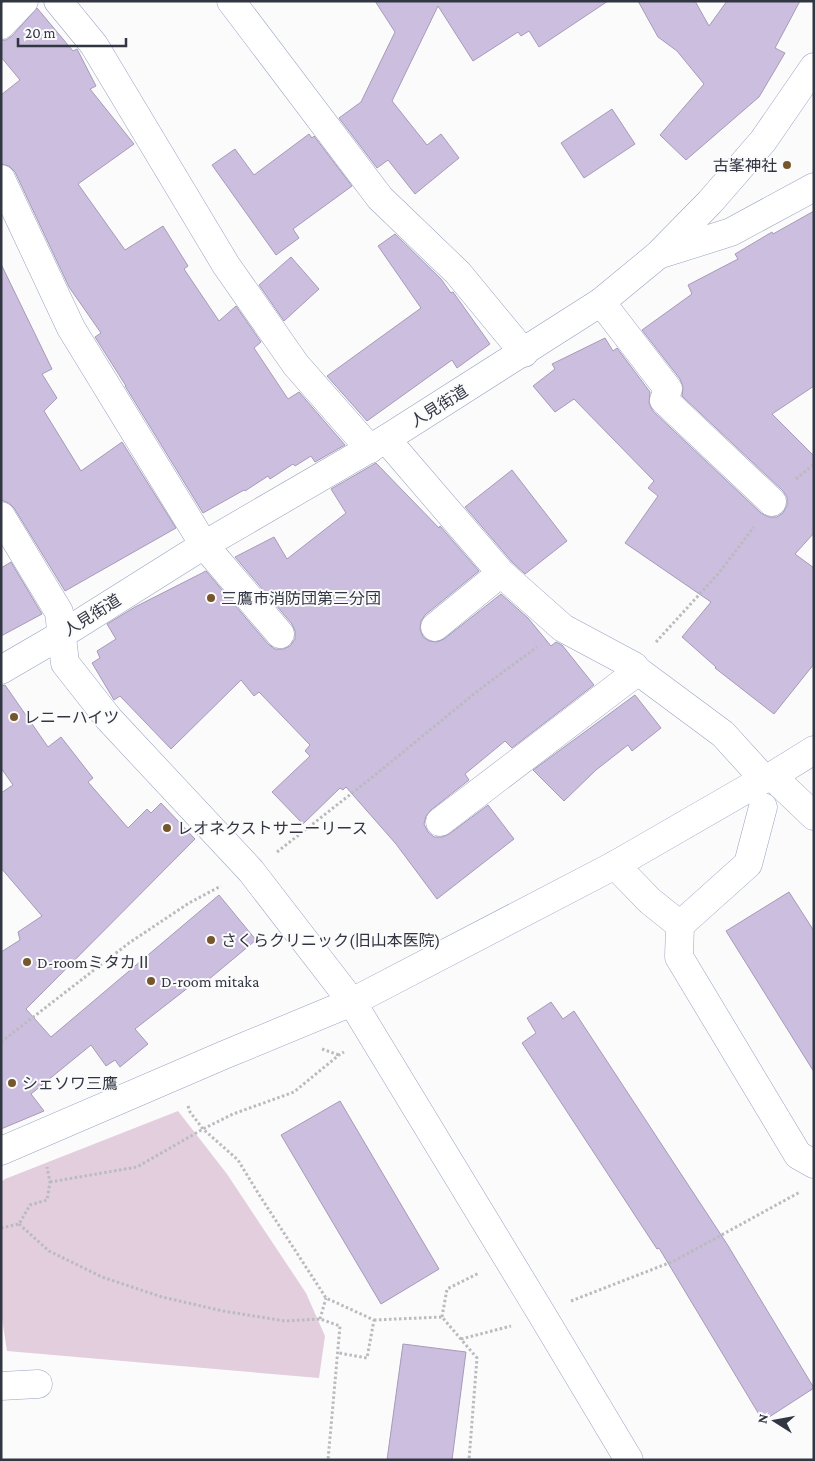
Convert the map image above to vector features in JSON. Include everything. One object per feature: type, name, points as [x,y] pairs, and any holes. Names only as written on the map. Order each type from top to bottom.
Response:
[{"type":"street","points":[[1,25],[24,1]]},
{"type":"street","points":[[58,1],[94,45],[226,266],[296,364],[378,444],[501,572],[562,628],[636,669],[723,734],[768,778],[814,816]]},
{"type":"street","points":[[231,1],[380,198],[458,273],[524,353]]},
{"type":"street","name":"人見街道","points":[[1,670],[61,635],[204,544],[378,444],[524,353],[601,302],[658,255],[710,202],[763,141],[814,67]]},
{"type":"street","points":[[1,179],[71,328],[204,544],[280,634]]},
{"type":"street","points":[[658,255],[731,232],[814,188]]},
{"type":"street","points":[[601,302],[668,389],[664,400],[772,502]]},
{"type":"street","points":[[1,516],[58,612],[65,663],[109,719],[251,871],[352,1002],[628,1460]]},
{"type":"street","points":[[435,627],[501,572]]},
{"type":"street","points":[[440,822],[636,669]]},
{"type":"street","points":[[1,1151],[352,1002],[615,865],[814,750]]},
{"type":"street","points":[[764,808],[748,864],[680,925],[679,957],[798,1155],[814,1164]]},
{"type":"street","points":[[615,865],[650,901],[680,925]]},
{"type":"street","points":[[1,1386],[38,1384]]},
{"type":"path","points":[[636,669],[718,574],[776,496],[814,464]]},
{"type":"path","points":[[1,1042],[130,943],[188,902],[251,871],[370,779],[480,689],[562,628]]},
{"type":"path","points":[[50,1182],[137,1167],[233,1114],[294,1092],[346,1051]]},
{"type":"path","points":[[187,1103],[190,1112],[203,1129],[238,1160],[326,1298],[374,1320],[442,1317]]},
{"type":"path","points":[[1,1228],[19,1224],[30,1205],[46,1200],[50,1182],[45,1159]]},
{"type":"path","points":[[569,1302],[674,1261],[805,1189]]},
{"type":"path","points":[[19,1224],[49,1251],[102,1277],[162,1297],[223,1311],[285,1321],[320,1319],[340,1326],[328,1460]]},
{"type":"path","points":[[442,1317],[447,1289],[480,1272]]},
{"type":"path","points":[[320,1319],[326,1298]]},
{"type":"path","points":[[442,1317],[477,1358],[469,1460]]},
{"type":"path","points":[[339,1353],[367,1358],[374,1320]]},
{"type":"path","points":[[461,1339],[518,1324]]},
{"type":"shaded area","points":[[178,1111],[227,1174],[306,1293],[325,1336],[319,1378],[7,1351],[1,1312],[1,1182]]},
{"type":"building","points":[[375,1],[608,1],[539,47],[529,31],[521,36],[518,32],[473,61],[438,6],[392,101],[427,145],[441,134],[459,158],[415,194],[388,160],[377,168],[339,118],[361,102],[395,32]]},
{"type":"building","points":[[638,1],[695,1],[709,26],[727,1],[800,1],[775,48],[785,53],[759,97],[686,160],[660,135],[704,84],[677,51],[658,37]]},
{"type":"building","points":[[37,8],[73,51],[77,49],[96,86],[90,89],[134,144],[78,184],[125,250],[163,226],[188,266],[184,269],[219,321],[236,306],[261,342],[254,348],[288,399],[299,392],[345,445],[315,462],[311,456],[295,466],[293,464],[270,479],[268,476],[245,491],[203,513],[95,337],[101,333],[69,287],[15,172],[9,166],[1,164],[1,95],[20,80],[1,57],[1,40],[6,40],[12,36]]},
{"type":"building","points":[[612,109],[635,144],[584,178],[561,143]]},
{"type":"building","points":[[309,134],[312,138],[314,136],[352,186],[293,229],[299,238],[276,255],[212,165],[235,149],[254,175]]},
{"type":"building","points":[[814,211],[814,386],[772,414],[814,456],[814,533],[795,554],[814,568],[814,664],[774,714],[715,668],[682,637],[711,602],[625,543],[658,496],[648,488],[654,481],[574,399],[555,412],[533,386],[555,369],[552,364],[605,338],[613,351],[617,348],[650,392],[649,403],[653,411],[761,513],[769,517],[777,517],[783,513],[787,505],[787,497],[783,491],[682,396],[683,387],[680,379],[642,330],[692,294],[688,285],[738,259],[735,254],[772,232],[773,234]]},
{"type":"building","points":[[395,234],[441,279],[451,293],[453,292],[490,344],[457,368],[452,360],[367,421],[327,376],[421,308],[378,246]]},
{"type":"building","points":[[291,257],[319,289],[284,321],[259,285]]},
{"type":"building","points":[[1,264],[52,369],[42,374],[57,398],[44,411],[81,471],[122,442],[176,528],[65,591],[14,508],[9,503],[1,500]]},
{"type":"building","points":[[376,463],[439,528],[440,526],[479,571],[425,615],[421,621],[420,629],[423,637],[429,641],[437,642],[444,639],[501,594],[528,618],[551,646],[556,642],[562,645],[594,685],[512,748],[505,741],[465,774],[469,780],[426,816],[424,824],[428,832],[434,837],[442,837],[449,834],[488,805],[514,839],[437,899],[396,844],[346,787],[343,790],[340,788],[303,824],[272,792],[310,756],[305,751],[310,745],[259,692],[254,696],[241,680],[171,749],[120,696],[114,700],[92,663],[100,658],[97,651],[116,639],[107,624],[135,607],[206,571],[268,644],[275,649],[283,649],[290,646],[295,639],[295,631],[292,624],[235,557],[274,537],[287,559],[346,513],[331,489]]},
{"type":"building","points":[[512,470],[567,541],[525,574],[512,562],[465,507]]},
{"type":"building","points":[[11,562],[42,614],[1,636],[1,568]]},
{"type":"building","points":[[5,685],[48,747],[61,737],[93,778],[88,782],[128,828],[147,809],[151,813],[161,803],[195,839],[26,1009],[51,1037],[219,895],[256,940],[202,985],[198,980],[135,1029],[148,1044],[120,1067],[115,1060],[106,1066],[91,1045],[31,1094],[44,1111],[1,1129],[1,952],[20,940],[18,932],[42,916],[1,868],[1,793],[13,785],[1,768],[1,686]]},
{"type":"building","points":[[635,695],[661,728],[632,751],[628,745],[596,770],[564,801],[533,770]]},
{"type":"building","points":[[789,892],[814,931],[814,1072],[726,931]]},
{"type":"building","points":[[551,1002],[563,1019],[574,1011],[727,1244],[814,1388],[763,1421],[659,1248],[657,1249],[522,1043],[536,1033],[527,1018]]},
{"type":"building","points":[[340,1101],[439,1269],[381,1304],[281,1135]]},
{"type":"building","points":[[403,1344],[466,1352],[452,1460],[387,1460]]},
{"type":"place","name":"古峯神社","points":[[787,165]]},
{"type":"place","name":"三鷹市消防団第三分団","points":[[211,598]]},
{"type":"place","name":"レニーハイツ","points":[[14,717]]},
{"type":"place","name":"レオネクストサニーリース","points":[[167,828]]},
{"type":"place","name":"さくらクリニック(旧山本医院)","points":[[211,940]]},
{"type":"place","name":"D-roomミタカⅡ","points":[[27,962]]},
{"type":"place","name":"D-room mitaka","points":[[151,981]]},
{"type":"place","name":"シェソワ三鷹","points":[[12,1083]]}]
